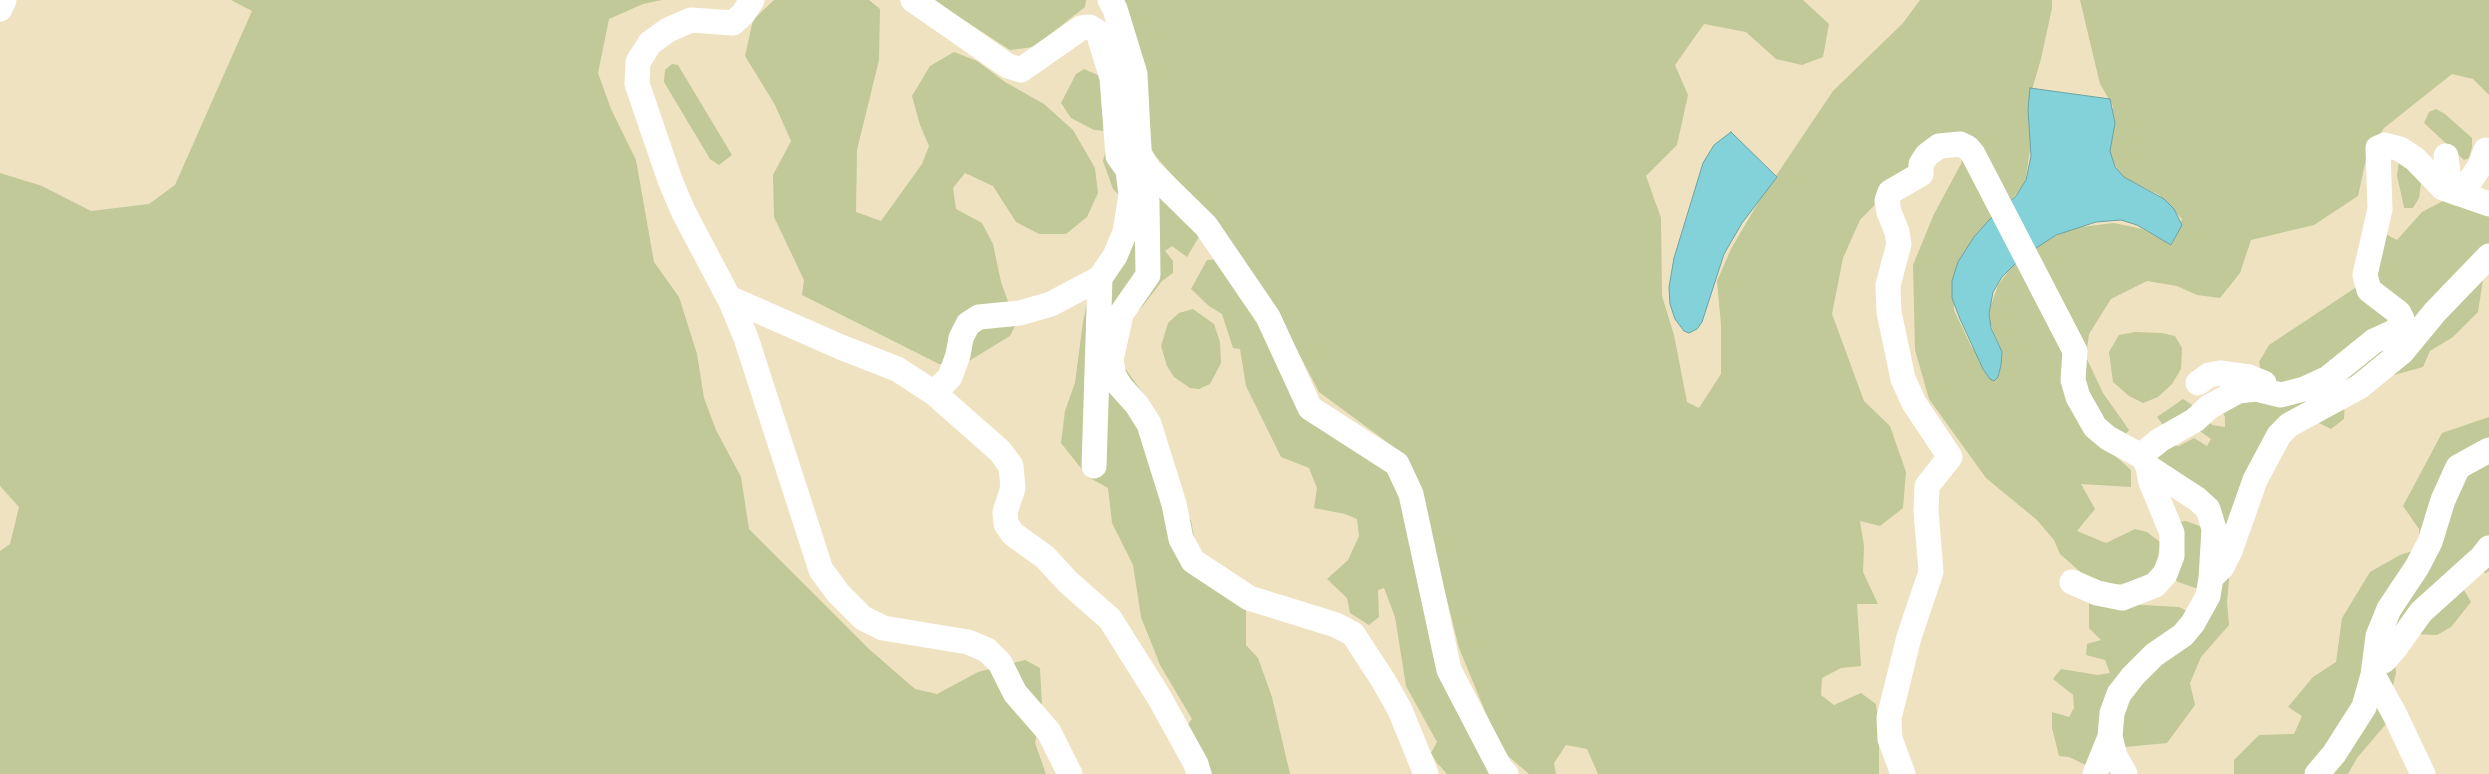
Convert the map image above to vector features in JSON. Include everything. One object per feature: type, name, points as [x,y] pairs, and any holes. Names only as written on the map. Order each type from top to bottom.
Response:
[{"type":"street","points":[[0,10],[4,0]]},
{"type":"street","points":[[752,0],[743,14],[733,23],[691,20],[668,30],[650,43],[638,62],[637,84],[670,180],[683,211],[729,298],[746,338],[821,570],[838,593],[863,618],[883,628],[968,642],[987,650],[1000,662],[1015,693],[1049,732],[1070,774]]},
{"type":"street","points":[[913,0],[1008,66],[1021,70],[1033,64],[1081,28],[1090,27],[1098,32],[1112,78],[1118,156],[1142,185],[1147,201],[1148,275],[1121,314],[1111,360],[1117,381],[1150,424],[1174,504],[1181,539],[1193,561],[1249,598],[1336,625],[1353,634],[1400,710],[1426,774]]},
{"type":"street","points":[[1110,0],[1116,9],[1135,74],[1139,153],[1149,170],[1206,226],[1268,317],[1310,408],[1397,464],[1411,494],[1449,670],[1500,768],[1506,774]]},
{"type":"street","points":[[1903,774],[1890,739],[1889,718],[1909,637],[1931,572],[1926,511],[1928,486],[1935,474],[1950,457],[1914,403],[1903,379],[1889,312],[1888,285],[1899,244],[1898,232],[1889,212],[1887,201],[1890,192],[1921,174],[1921,164],[1939,146],[1960,144],[1968,148],[1973,154],[2075,351],[2074,380],[2078,396],[2095,427],[2197,499],[2208,509],[2214,529],[2208,596],[2193,623],[2183,635],[2154,656],[2119,694],[2112,713],[2110,737],[2095,774]]},
{"type":"street","points":[[2072,582],[2097,593],[2122,598],[2155,585],[2165,574],[2172,556],[2172,534],[2145,462],[2145,452],[2160,440],[2195,420],[2209,407],[2238,391],[2256,388],[2284,394],[2304,389],[2328,378],[2374,341],[2396,331],[2402,320],[2399,312],[2369,290],[2365,275],[2380,209],[2378,148],[2385,145],[2400,149],[2415,159],[2443,188],[2473,194]]},
{"type":"street","points":[[2473,194],[2470,181],[2480,166],[2485,150]]},
{"type":"street","points":[[2446,156],[2473,194]]},
{"type":"street","points":[[934,393],[950,377],[958,355],[961,338],[968,324],[979,317],[1020,313],[1050,304],[1100,278],[1115,256],[1125,232],[1131,195],[1128,170]]},
{"type":"street","points":[[2211,578],[2222,567],[2230,551],[2255,480],[2278,436],[2289,425],[2359,387],[2402,352],[2435,312],[2489,256]]},
{"type":"street","points":[[1094,466],[1100,278]]},
{"type":"street","points":[[729,298],[843,348],[898,369],[934,393],[1000,451],[1011,466],[1012,488],[1005,512],[1006,524],[1013,534],[1045,557],[1068,582],[1110,619],[1159,697],[1196,764],[1199,774]]},
{"type":"street","points":[[2198,383],[2209,375],[2220,373],[2238,375],[2269,385],[2284,394]]},
{"type":"street","points":[[2317,774],[2334,754],[2364,707],[2374,671],[2378,636],[2389,609],[2417,567],[2430,542],[2443,500],[2458,467],[2489,450]]},
{"type":"street","points":[[2374,671],[2396,647],[2421,612],[2482,557],[2489,548]]},
{"type":"street","points":[[2374,671],[2423,774]]},
{"type":"street","points":[[2110,737],[2116,756],[2125,774]]},
{"type":"green space","points":[[231,0],[662,0],[643,4],[609,19],[598,73],[611,109],[636,160],[654,262],[679,297],[697,354],[704,398],[716,430],[741,477],[749,529],[869,649],[915,689],[937,694],[978,672],[1025,660],[1040,668],[1042,707],[1035,743],[1046,774],[0,774],[0,551],[10,544],[19,507],[0,486],[0,173],[42,186],[91,211],[149,204],[175,185],[252,11]]},
{"type":"green space","points":[[774,0],[869,0],[880,9],[879,60],[857,150],[856,212],[881,221],[922,164],[929,146],[920,125],[912,96],[930,66],[954,52],[977,61],[1005,82],[1044,104],[1073,130],[1095,168],[1098,193],[1087,217],[1066,234],[1039,234],[1016,222],[993,186],[965,173],[953,188],[956,209],[982,223],[993,244],[1001,282],[1016,324],[1010,336],[964,364],[939,364],[802,295],[804,280],[774,217],[773,175],[791,141],[775,105],[745,56],[753,20]]},
{"type":"green space","points":[[933,0],[1086,0],[1085,7],[1034,47],[1010,50]]},
{"type":"green space","points":[[1122,0],[1803,0],[1829,24],[1823,57],[1802,65],[1776,59],[1746,32],[1704,24],[1675,65],[1688,95],[1677,145],[1646,176],[1661,218],[1662,296],[1674,335],[1687,402],[1699,408],[1721,374],[1721,325],[1717,281],[1731,249],[1759,201],[1833,91],[1903,23],[1920,0],[2052,0],[2041,59],[2030,96],[2031,143],[2025,183],[2009,203],[1979,232],[1953,278],[1954,310],[1971,346],[1994,380],[1999,376],[2002,353],[1990,323],[1989,311],[1998,285],[2014,264],[2044,241],[2073,228],[2114,223],[2142,229],[2172,245],[2182,219],[2159,195],[2123,177],[2109,157],[2113,106],[2100,84],[2080,0],[2489,0],[2489,95],[2473,79],[2452,74],[2384,128],[2367,154],[2358,196],[2314,225],[2251,240],[2240,273],[2220,298],[2197,295],[2177,286],[2147,281],[2111,299],[2089,334],[2086,357],[2103,393],[2129,430],[2111,452],[2131,470],[2131,487],[2081,484],[2095,509],[2077,531],[2106,543],[2135,529],[2147,532],[2160,542],[2157,564],[2143,580],[2115,585],[2085,576],[2060,554],[2054,540],[2037,520],[1986,478],[1929,399],[1915,350],[1913,265],[1934,214],[1961,164],[1967,140],[1921,148],[1901,178],[1860,220],[1843,258],[1832,314],[1864,401],[1890,426],[1906,472],[1903,508],[1880,526],[1860,521],[1864,546],[1863,572],[1878,604],[1857,604],[1861,666],[1841,668],[1822,678],[1821,695],[1834,705],[1861,693],[1876,704],[1879,730],[1879,774],[1598,774],[1587,749],[1566,745],[1554,763],[1556,774],[1529,774],[1501,750],[1459,648],[1426,516],[1402,453],[1319,392],[1285,327],[1211,219],[1152,152],[1147,81]]},
{"type":"green space","points":[[672,64],[678,65],[732,155],[719,165],[710,159],[664,82],[665,70]]},
{"type":"green space","points":[[1084,69],[1100,76],[1105,131],[1094,130],[1071,118],[1061,103],[1076,74]]},
{"type":"green space","points":[[2436,109],[2445,114],[2472,138],[2469,158],[2464,160],[2424,123],[2429,112]]},
{"type":"green space","points":[[1107,145],[1200,235],[1187,257],[1172,246],[1165,251],[1173,261],[1173,273],[1162,281],[1142,307],[1126,321],[1120,361],[1145,396],[1180,511],[1191,520],[1195,543],[1246,605],[1246,645],[1258,658],[1272,697],[1290,774],[1212,774],[1211,770],[1202,768],[1186,727],[1192,719],[1160,665],[1141,617],[1133,565],[1112,523],[1108,488],[1088,477],[1061,443],[1065,411],[1075,383],[1083,322],[1093,274],[1126,256],[1120,196],[1113,189],[1103,161]]},
{"type":"green space","points":[[2399,160],[2413,168],[2421,184],[2419,198],[2413,208],[2404,208],[2397,176]]},
{"type":"green space","points":[[2489,193],[2489,260],[2485,267],[2478,312],[2453,337],[2430,351],[2423,367],[2394,375],[2366,367],[2345,398],[2344,419],[2331,429],[2305,416],[2277,430],[2230,569],[2227,602],[2229,625],[2201,657],[2190,683],[2195,705],[2167,743],[2125,747],[2122,774],[2098,774],[2092,768],[2069,757],[2059,756],[2052,728],[2052,712],[2069,717],[2074,708],[2073,695],[2053,679],[2061,669],[2098,675],[2110,673],[2105,660],[2086,655],[2087,644],[2101,640],[2089,628],[2089,602],[2179,607],[2196,616],[2204,591],[2178,582],[2167,572],[2178,522],[2186,521],[2202,527],[2205,518],[2164,481],[2151,444],[2179,446],[2194,438],[2207,446],[2211,439],[2190,424],[2171,435],[2157,417],[2183,399],[2197,408],[2212,425],[2225,427],[2225,417],[2213,394],[2263,381],[2259,362],[2269,345],[2355,288],[2376,229],[2397,240],[2422,212],[2443,201],[2455,206],[2466,199]]},
{"type":"green space","points":[[1219,259],[1277,347],[1359,448],[1400,482],[1445,673],[1499,774],[1447,774],[1437,763],[1431,753],[1437,742],[1406,686],[1395,617],[1384,588],[1378,590],[1379,617],[1369,625],[1350,613],[1347,598],[1327,579],[1348,560],[1359,536],[1357,519],[1345,514],[1314,508],[1317,488],[1309,468],[1281,457],[1246,386],[1240,349],[1233,348],[1222,314],[1209,306],[1191,289],[1207,260]]},
{"type":"green space","points":[[1193,309],[1214,324],[1220,342],[1221,363],[1210,384],[1199,389],[1190,388],[1174,377],[1167,366],[1161,346],[1168,323],[1179,313]]},
{"type":"green space","points":[[2135,332],[2162,333],[2175,336],[2182,348],[2181,369],[2172,384],[2158,397],[2143,403],[2129,396],[2113,382],[2109,352],[2119,335]]},
{"type":"green space","points":[[2489,417],[2489,571],[2486,573],[2469,570],[2460,583],[2471,602],[2451,627],[2437,635],[2413,634],[2394,653],[2396,673],[2388,705],[2386,724],[2357,758],[2348,774],[2234,774],[2234,760],[2259,735],[2294,734],[2302,716],[2288,707],[2313,677],[2336,662],[2342,618],[2370,572],[2400,555],[2419,549],[2419,529],[2403,506],[2442,433]]},
{"type":"water","points":[[2030,88],[2110,99],[2115,123],[2110,151],[2115,167],[2124,177],[2164,199],[2174,209],[2182,225],[2171,245],[2137,225],[2121,220],[2096,222],[2056,235],[2021,258],[2002,277],[1993,292],[1989,314],[1991,328],[2002,352],[1998,377],[1994,381],[1990,379],[1983,369],[1960,319],[1952,298],[1952,281],[1958,262],[1974,237],[1989,220],[2016,196],[2026,180],[2031,156],[2028,109]]},
{"type":"water","points":[[1731,132],[1777,177],[1742,223],[1724,254],[1702,322],[1697,329],[1689,333],[1684,331],[1675,319],[1670,304],[1669,287],[1674,258],[1703,163],[1714,145]]}]
